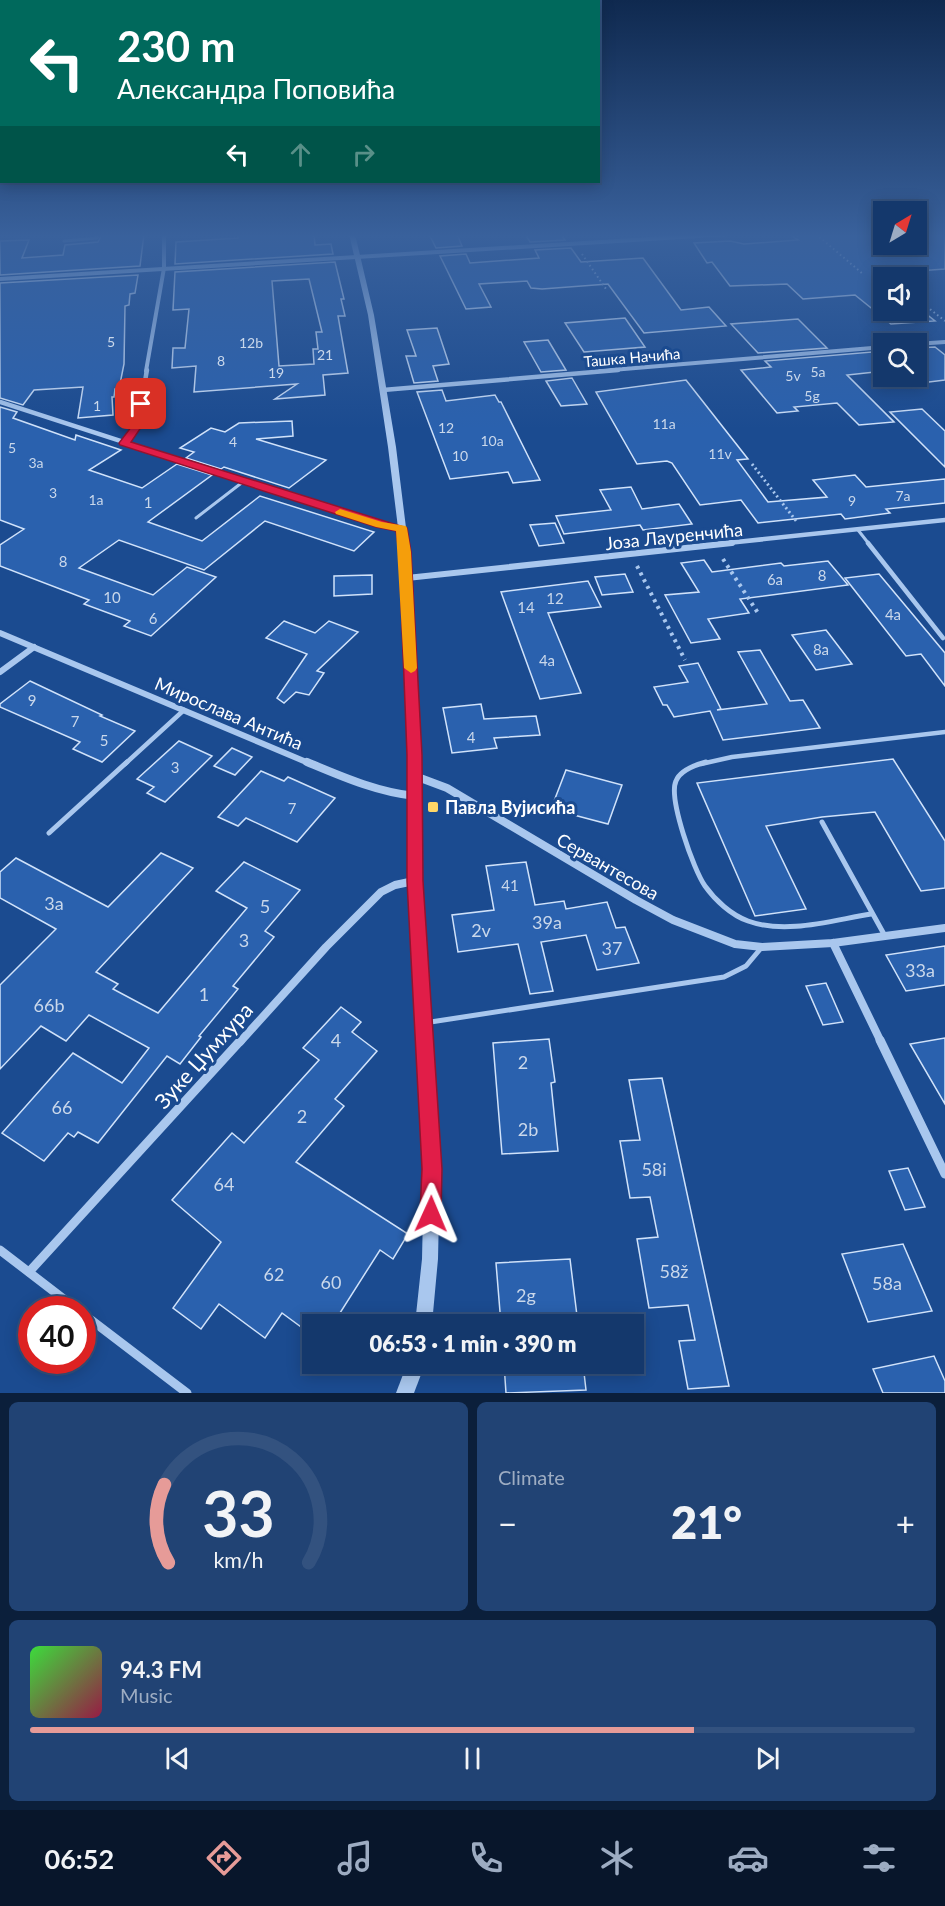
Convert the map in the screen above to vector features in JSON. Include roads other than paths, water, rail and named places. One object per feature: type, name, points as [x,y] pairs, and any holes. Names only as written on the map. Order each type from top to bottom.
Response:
[{"type":"street","points":[[124,443],[133,435],[137,426],[159,299]]},
{"type":"street","points":[[366,299],[383,390],[407,578],[415,776],[415,881],[432,1169],[430,1259],[425,1314]]},
{"type":"street","points":[[927,343],[945,342]]},
{"type":"street","name":"Ташка Начића","points":[[383,390],[873,348]]},
{"type":"street","points":[[0,402],[380,525],[402,528]]},
{"type":"street","name":"Јоза Лауренчића","points":[[407,578],[945,520]]},
{"type":"street","name":"Мирослава Антића","points":[[0,633],[352,781],[389,793],[415,796]]},
{"type":"street","points":[[0,672],[34,647]]},
{"type":"street","name":"Сервантесова","points":[[415,776],[434,781],[447,788],[673,920],[735,944],[762,947],[833,943],[945,928]]},
{"type":"street","name":"Зуке Џумхура","points":[[29,1272],[326,947],[381,892],[395,885],[415,881]]},
{"type":"street","points":[[833,943],[945,1174]]},
{"type":"street","points":[[0,1250],[60,1296]]},
{"type":"street","points":[[96,1324],[187,1393]]},
{"type":"street","points":[[405,1393],[412,1374]]},
{"type":"lane","points":[[196,518],[244,481]]},
{"type":"lane","points":[[858,530],[943,638]]},
{"type":"lane","points":[[49,833],[184,710]]},
{"type":"lane","points":[[871,914],[777,926],[758,924],[740,917],[723,904],[699,878],[676,808],[673,793],[675,781],[683,773],[699,765],[732,757],[945,732]]},
{"type":"lane","points":[[822,822],[885,936]]},
{"type":"lane","points":[[423,1023],[724,977],[743,971],[754,962],[762,947]]},
{"type":"place","name":"Павла Вујисића","points":[[433,807]]}]
